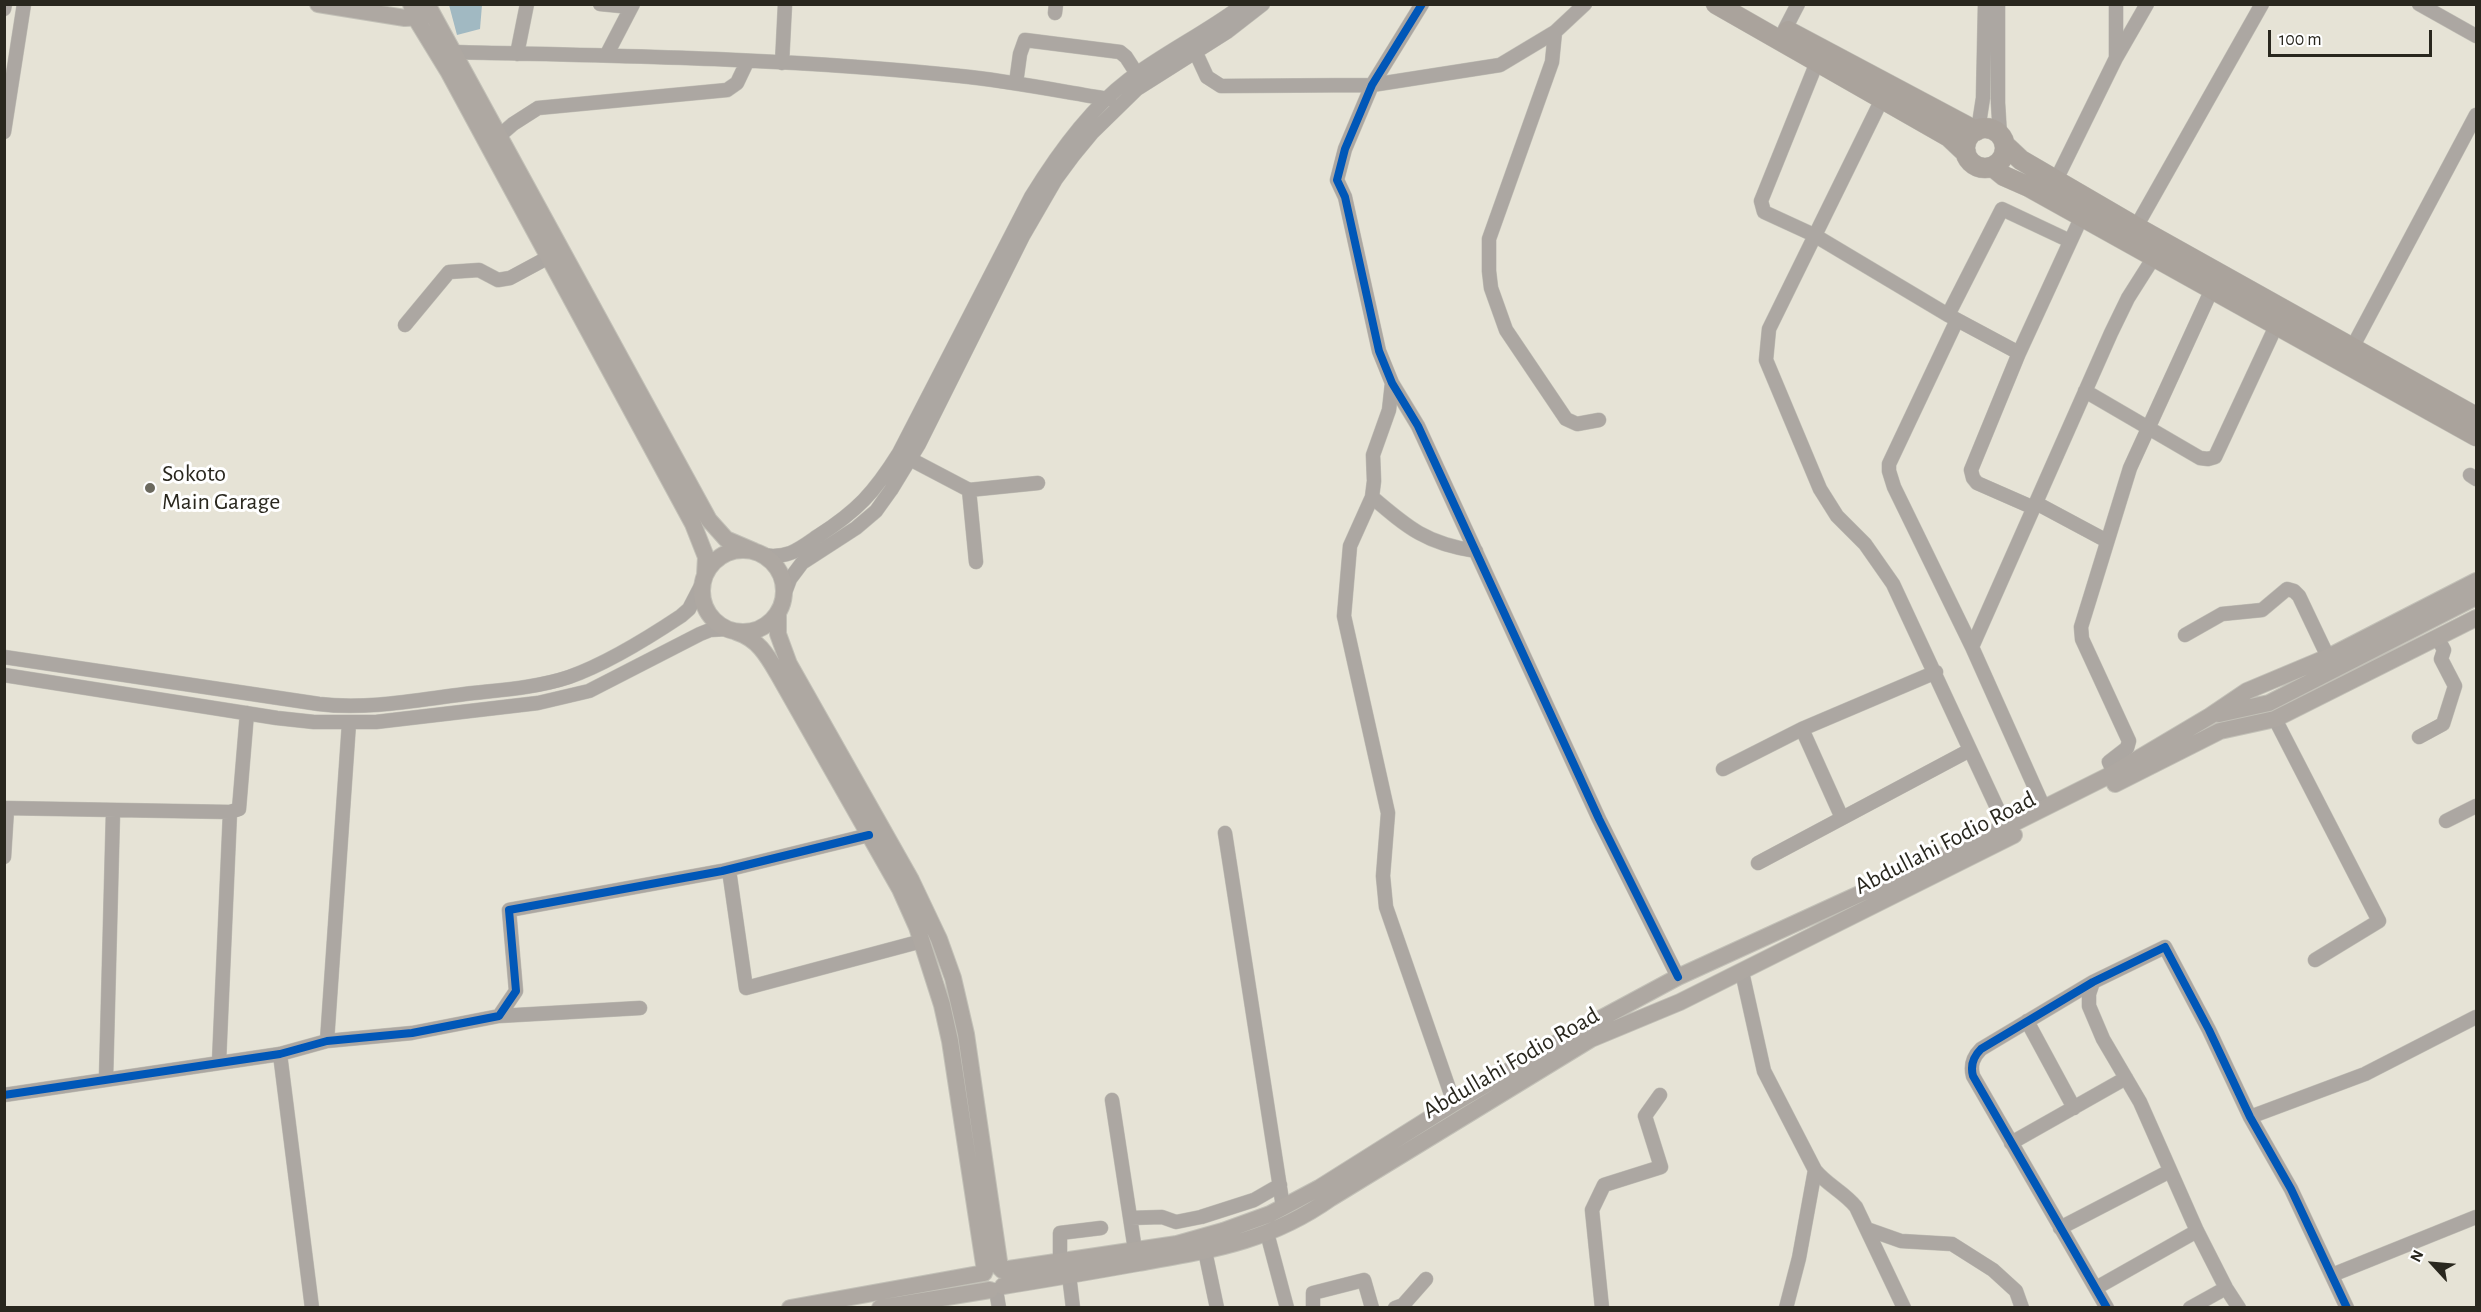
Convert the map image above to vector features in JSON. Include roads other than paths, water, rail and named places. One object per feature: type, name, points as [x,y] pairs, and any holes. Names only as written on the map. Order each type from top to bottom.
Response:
[{"type":"highway","points":[[1716,4],[1949,136],[1966,153],[1973,164],[1979,167],[1993,167],[2004,176],[2030,186],[2276,326],[2476,436]]},
{"type":"highway","points":[[1741,4],[1977,131]]},
{"type":"highway","points":[[1966,153],[1967,140],[1977,131],[1990,129],[2021,160],[2476,417]]},
{"type":"highway","points":[[1993,167],[2002,158],[2002,140]]},
{"type":"main road","points":[[318,4],[405,18],[421,11]]},
{"type":"main road","points":[[421,11],[452,52],[709,520],[726,539],[758,553],[772,562],[779,572],[784,595],[778,612],[778,634],[789,664],[911,880],[939,939],[953,978],[966,1034],[994,1278]]},
{"type":"main road","points":[[421,11],[448,71],[693,524],[706,557],[702,597],[706,610],[715,622],[756,641],[769,659],[900,890],[922,941],[942,1005],[994,1278]]},
{"type":"main road","points":[[704,578],[720,556],[731,552],[758,553]]},
{"type":"main road","points":[[2210,716],[2247,691],[2328,657],[2476,581]]},
{"type":"main road","points":[[2210,716],[2269,703],[2476,597]]},
{"type":"main road","points":[[731,631],[760,628],[778,612]]},
{"type":"main road","points":[[2220,731],[2275,719],[2476,618]]},
{"type":"main road","points":[[2220,731],[2248,707]]},
{"type":"main road","name":"Abdullahi Fodio Road","points":[[1065,1268],[1135,1251],[1177,1244],[1224,1231],[1270,1214],[1319,1188],[1454,1103],[1572,1034],[1678,978],[2006,827],[2114,773],[2210,716]]},
{"type":"main road","name":"Abdullahi Fodio Road","points":[[790,1308],[1065,1268],[1205,1251],[1267,1233],[1304,1217],[1331,1198],[1591,1039],[1680,1002],[1742,972],[2220,731]]},
{"type":"main road","name":"Abdullahi Fodio Road","points":[[880,1308],[994,1278]]},
{"type":"street","points":[[4,9],[5,4]]},
{"type":"street","points":[[4,132],[24,4]]},
{"type":"street","points":[[518,54],[527,4]]},
{"type":"street","points":[[600,4],[632,6],[607,54]]},
{"type":"street","points":[[782,63],[785,4]]},
{"type":"street","points":[[758,553],[783,556],[796,550],[846,518],[879,483],[899,453],[1031,197],[1064,149],[1109,99],[1137,74],[1244,4]]},
{"type":"street","points":[[784,595],[790,579],[802,563],[839,541],[876,511],[910,459],[1023,236],[1056,179],[1092,133],[1128,96],[1234,27],[1263,4]]},
{"type":"street","points":[[1422,4],[1372,85],[1345,149],[1337,180],[1345,197],[1379,351],[1392,383],[1418,426],[1599,819],[1678,978]]},
{"type":"street","points":[[1195,51],[1207,76],[1221,86],[1372,85],[1500,65],[1555,32],[1585,4]]},
{"type":"street","points":[[1785,29],[1798,4]]},
{"type":"street","points":[[1977,131],[1983,98],[1986,4]]},
{"type":"street","points":[[1998,4],[1998,103],[2002,140]]},
{"type":"street","points":[[2116,4],[2116,58]]},
{"type":"street","points":[[2056,180],[2116,58],[2147,4]]},
{"type":"street","points":[[2136,227],[2262,4]]},
{"type":"street","points":[[2419,4],[2476,34]]},
{"type":"street","points":[[1555,32],[1552,62],[1489,238],[1489,271],[1491,288],[1506,330],[1566,419],[1576,424],[1599,420]]},
{"type":"street","points":[[1016,83],[1020,54],[1025,40],[1120,52],[1137,74]]},
{"type":"street","points":[[452,52],[607,54],[782,63],[947,75],[1016,83],[1109,99]]},
{"type":"street","points":[[498,137],[538,108],[727,90],[737,83],[747,62]]},
{"type":"street","points":[[1817,62],[1761,201],[1764,212],[1814,235],[1953,317],[2019,352]]},
{"type":"street","points":[[1883,98],[1769,329],[1766,360],[1828,503],[1877,558],[1893,584],[1936,672],[2006,827]]},
{"type":"street","points":[[2352,348],[2476,115]]},
{"type":"street","points":[[2044,808],[1972,647],[1888,471],[1889,464],[2002,209],[2070,241]]},
{"type":"street","points":[[2082,216],[2019,352],[1971,470],[1972,478],[1977,483],[2035,506],[2108,542]]},
{"type":"street","points":[[405,325],[448,272],[479,270],[498,280],[510,278],[549,257]]},
{"type":"street","points":[[1972,647],[2128,298],[2154,257]]},
{"type":"street","points":[[2114,773],[2109,762],[2127,748],[2129,741],[2080,634],[2130,468],[2212,289]]},
{"type":"street","points":[[2085,391],[2149,426],[2200,458],[2215,457],[2276,326]]},
{"type":"street","points":[[1392,383],[1389,410],[1373,454],[1372,497],[1350,546],[1344,616],[1388,813],[1383,876],[1386,907],[1454,1103]]},
{"type":"street","points":[[910,459],[969,490],[1038,483]]},
{"type":"street","points":[[969,490],[976,562]]},
{"type":"street","points":[[1372,497],[1407,528],[1449,547],[1476,551]]},
{"type":"street","points":[[4,657],[319,704],[344,707],[372,705],[526,686],[567,678],[588,670],[681,616],[689,609],[704,578]]},
{"type":"street","points":[[2185,635],[2222,614],[2262,610],[2287,589],[2299,596],[2328,657]]},
{"type":"street","points":[[4,675],[314,722],[386,721],[555,700],[589,691],[710,630],[731,631]]},
{"type":"street","points":[[2419,737],[2443,724],[2455,686],[2441,659],[2444,650],[2437,637]]},
{"type":"street","points":[[1723,769],[1802,729],[1936,672]]},
{"type":"street","points":[[6,808],[113,812],[230,812],[239,809],[247,713]]},
{"type":"street","points":[[2275,719],[2379,921],[2315,960]]},
{"type":"street","points":[[327,1041],[349,723]]},
{"type":"street","points":[[1802,729],[1842,819]]},
{"type":"street","points":[[1758,863],[1970,750]]},
{"type":"street","points":[[2446,821],[2476,806]]},
{"type":"street","points":[[4,842],[6,808]]},
{"type":"street","points":[[4,857],[6,808]]},
{"type":"street","points":[[106,1079],[113,812]]},
{"type":"street","points":[[219,1062],[230,812]]},
{"type":"street","points":[[1225,833],[1283,1207]]},
{"type":"street","points":[[499,1016],[516,991],[509,910],[729,870],[869,835]]},
{"type":"street","points":[[729,870],[746,988],[922,941]]},
{"type":"street","points":[[2107,1308],[1973,1076],[1972,1066],[1974,1056],[1981,1049],[2092,982],[2165,947],[2209,1030],[2250,1117],[2291,1189],[2347,1308]]},
{"type":"street","points":[[1742,972],[1764,1071],[1815,1170],[1824,1181],[1846,1195],[1856,1207],[1904,1308]]},
{"type":"street","points":[[2092,982],[2089,994],[2090,1006],[2103,1039],[2140,1102],[2197,1231],[2226,1288],[2239,1308]]},
{"type":"street","points":[[4,1095],[280,1053],[327,1041],[412,1033],[499,1016],[640,1008]]},
{"type":"street","points":[[2250,1117],[2365,1074],[2476,1017]]},
{"type":"street","points":[[2027,1021],[2074,1108]]},
{"type":"street","points":[[280,1053],[312,1308]]},
{"type":"street","points":[[2012,1143],[2126,1078]]},
{"type":"street","points":[[1602,1308],[1592,1209],[1604,1185],[1661,1167],[1645,1116],[1660,1095]]},
{"type":"street","points":[[1112,1100],[1135,1251]]},
{"type":"street","points":[[1786,1308],[1799,1258],[1815,1170]]},
{"type":"street","points":[[2060,1228],[2170,1171]]},
{"type":"street","points":[[1130,1218],[1162,1217],[1176,1222],[1201,1217],[1254,1200],[1280,1185]]},
{"type":"street","points":[[2332,1275],[2453,1224],[2476,1217]]},
{"type":"street","points":[[1073,1308],[1060,1233],[1101,1228]]},
{"type":"street","points":[[1867,1229],[1901,1241],[1952,1244],[1993,1270],[2016,1291],[2022,1308]]},
{"type":"street","points":[[2096,1288],[2197,1231]]},
{"type":"street","points":[[1267,1233],[1287,1308]]},
{"type":"street","points":[[1205,1251],[1217,1308]]},
{"type":"street","points":[[994,1278],[999,1308]]},
{"type":"street","points":[[1395,1308],[1403,1305],[1426,1279]]},
{"type":"street","points":[[1313,1308],[1313,1293],[1364,1280],[1372,1308]]},
{"type":"street","points":[[2190,1308],[2226,1288]]},
{"type":"water","points":[[449,5],[482,5],[480,29],[457,35]]},
{"type":"place","name":"Sokoto Main Garage","points":[[150,488]]}]
